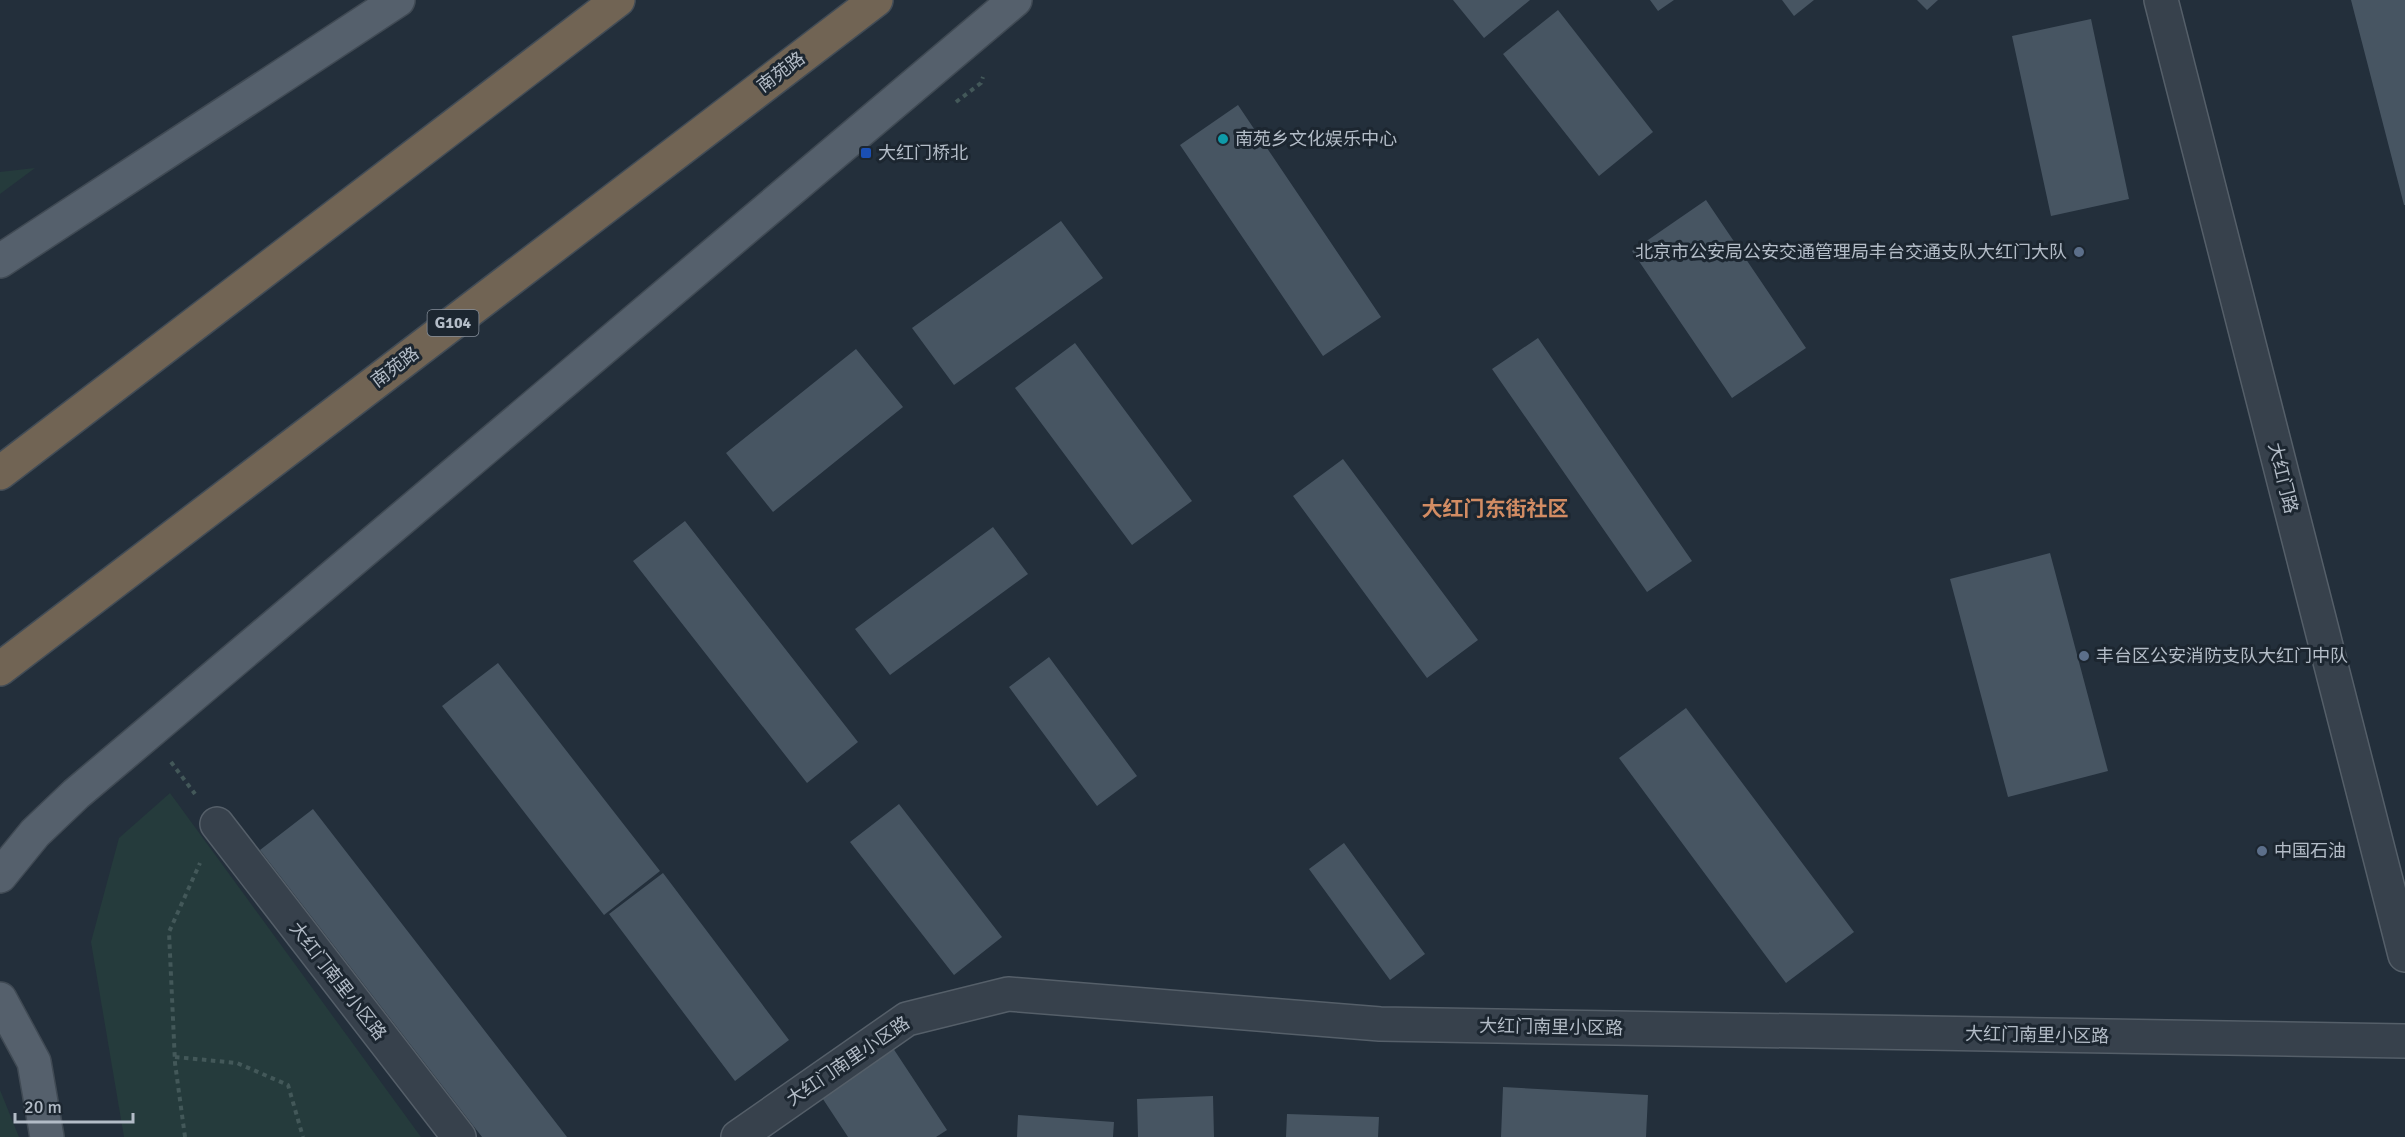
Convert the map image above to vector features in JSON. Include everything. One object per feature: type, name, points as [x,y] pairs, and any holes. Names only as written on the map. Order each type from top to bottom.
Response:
[{"type":"highway","points":[[0,472],[618,0]]},
{"type":"highway","name":"南苑路","points":[[0,669],[876,0]]},
{"type":"main road","points":[[0,261],[398,0]]},
{"type":"main road","points":[[0,876],[35,833],[76,794],[1015,0]]},
{"type":"main road","points":[[0,999],[34,1062],[47,1137]]},
{"type":"street","name":"大红门路","points":[[2161,0],[2405,955]]},
{"type":"street","name":"大红门南里小区路","points":[[217,825],[459,1137]]},
{"type":"street","name":"大红门南里小区路","points":[[738,1137],[907,1019],[1008,994],[1380,1024],[2405,1041]]},
{"type":"path","points":[[169,758],[217,825],[169,932],[175,1056],[185,1137]]},
{"type":"path","points":[[175,1056],[237,1063],[288,1085],[303,1137]]},
{"type":"green space","points":[[35,168],[0,194],[0,172]]},
{"type":"green space","points":[[170,793],[421,1137],[124,1137],[91,942],[119,838]]},
{"type":"green space","points":[[0,1090],[19,1137],[0,1137]]},
{"type":"building","points":[[1453,0],[1530,0],[1484,38]]},
{"type":"building","points":[[1650,0],[1674,0],[1658,11]]},
{"type":"building","points":[[1782,0],[1814,0],[1794,16]]},
{"type":"building","points":[[1917,0],[1938,0],[1927,10]]},
{"type":"building","points":[[2351,0],[2405,0],[2405,205],[2404,205]]},
{"type":"building","points":[[1558,10],[1653,132],[1599,176],[1503,54]]},
{"type":"building","points":[[2091,19],[2129,199],[2051,216],[2012,36]]},
{"type":"building","points":[[1238,105],[1381,317],[1323,356],[1180,145]]},
{"type":"building","points":[[1706,200],[1806,348],[1732,398],[1632,251]]},
{"type":"building","points":[[1061,221],[1103,278],[954,385],[912,328]]},
{"type":"building","points":[[1538,338],[1692,561],[1647,592],[1492,369]]},
{"type":"building","points":[[1075,343],[1192,501],[1132,545],[1015,388]]},
{"type":"building","points":[[856,349],[903,407],[773,512],[726,453]]},
{"type":"building","points":[[1343,459],[1478,640],[1427,678],[1293,496]]},
{"type":"building","points":[[685,521],[858,742],[807,783],[633,561]]},
{"type":"building","points":[[993,527],[1028,574],[890,675],[855,629]]},
{"type":"building","points":[[2050,553],[2108,771],[2008,797],[1950,579]]},
{"type":"building","points":[[1049,657],[1137,776],[1097,806],[1009,687]]},
{"type":"building","points":[[498,663],[660,871],[604,915],[442,706]]},
{"type":"building","points":[[1686,708],[1854,932],[1786,983],[1619,758]]},
{"type":"building","points":[[899,804],[1002,937],[954,975],[850,842]]},
{"type":"building","points":[[313,809],[567,1137],[482,1137],[260,850]]},
{"type":"building","points":[[1344,843],[1425,954],[1390,980],[1309,869]]},
{"type":"building","points":[[663,873],[789,1040],[735,1081],[609,914]]},
{"type":"building","points":[[889,1042],[947,1130],[936,1137],[848,1137],[817,1090]]},
{"type":"building","points":[[1503,1087],[1648,1095],[1646,1137],[1501,1137]]},
{"type":"building","points":[[1213,1096],[1214,1137],[1138,1137],[1137,1099]]},
{"type":"building","points":[[1287,1114],[1379,1117],[1378,1137],[1286,1137]]},
{"type":"building","points":[[1018,1115],[1114,1122],[1113,1137],[1017,1137]]},
{"type":"place","name":"南苑乡文化娱乐中心","points":[[1223,139]]},
{"type":"place","name":"大红门桥北","points":[[866,153]]},
{"type":"place","name":"北京市公安局公安交通管理局丰台交通支队大红门大队","points":[[2079,252]]},
{"type":"place","name":"丰台区公安消防支队大红门中队","points":[[2084,656]]},
{"type":"place","name":"中国石油","points":[[2262,851]]},
{"type":"district","name":"大红门东街社区","points":[[1495,509]]}]
